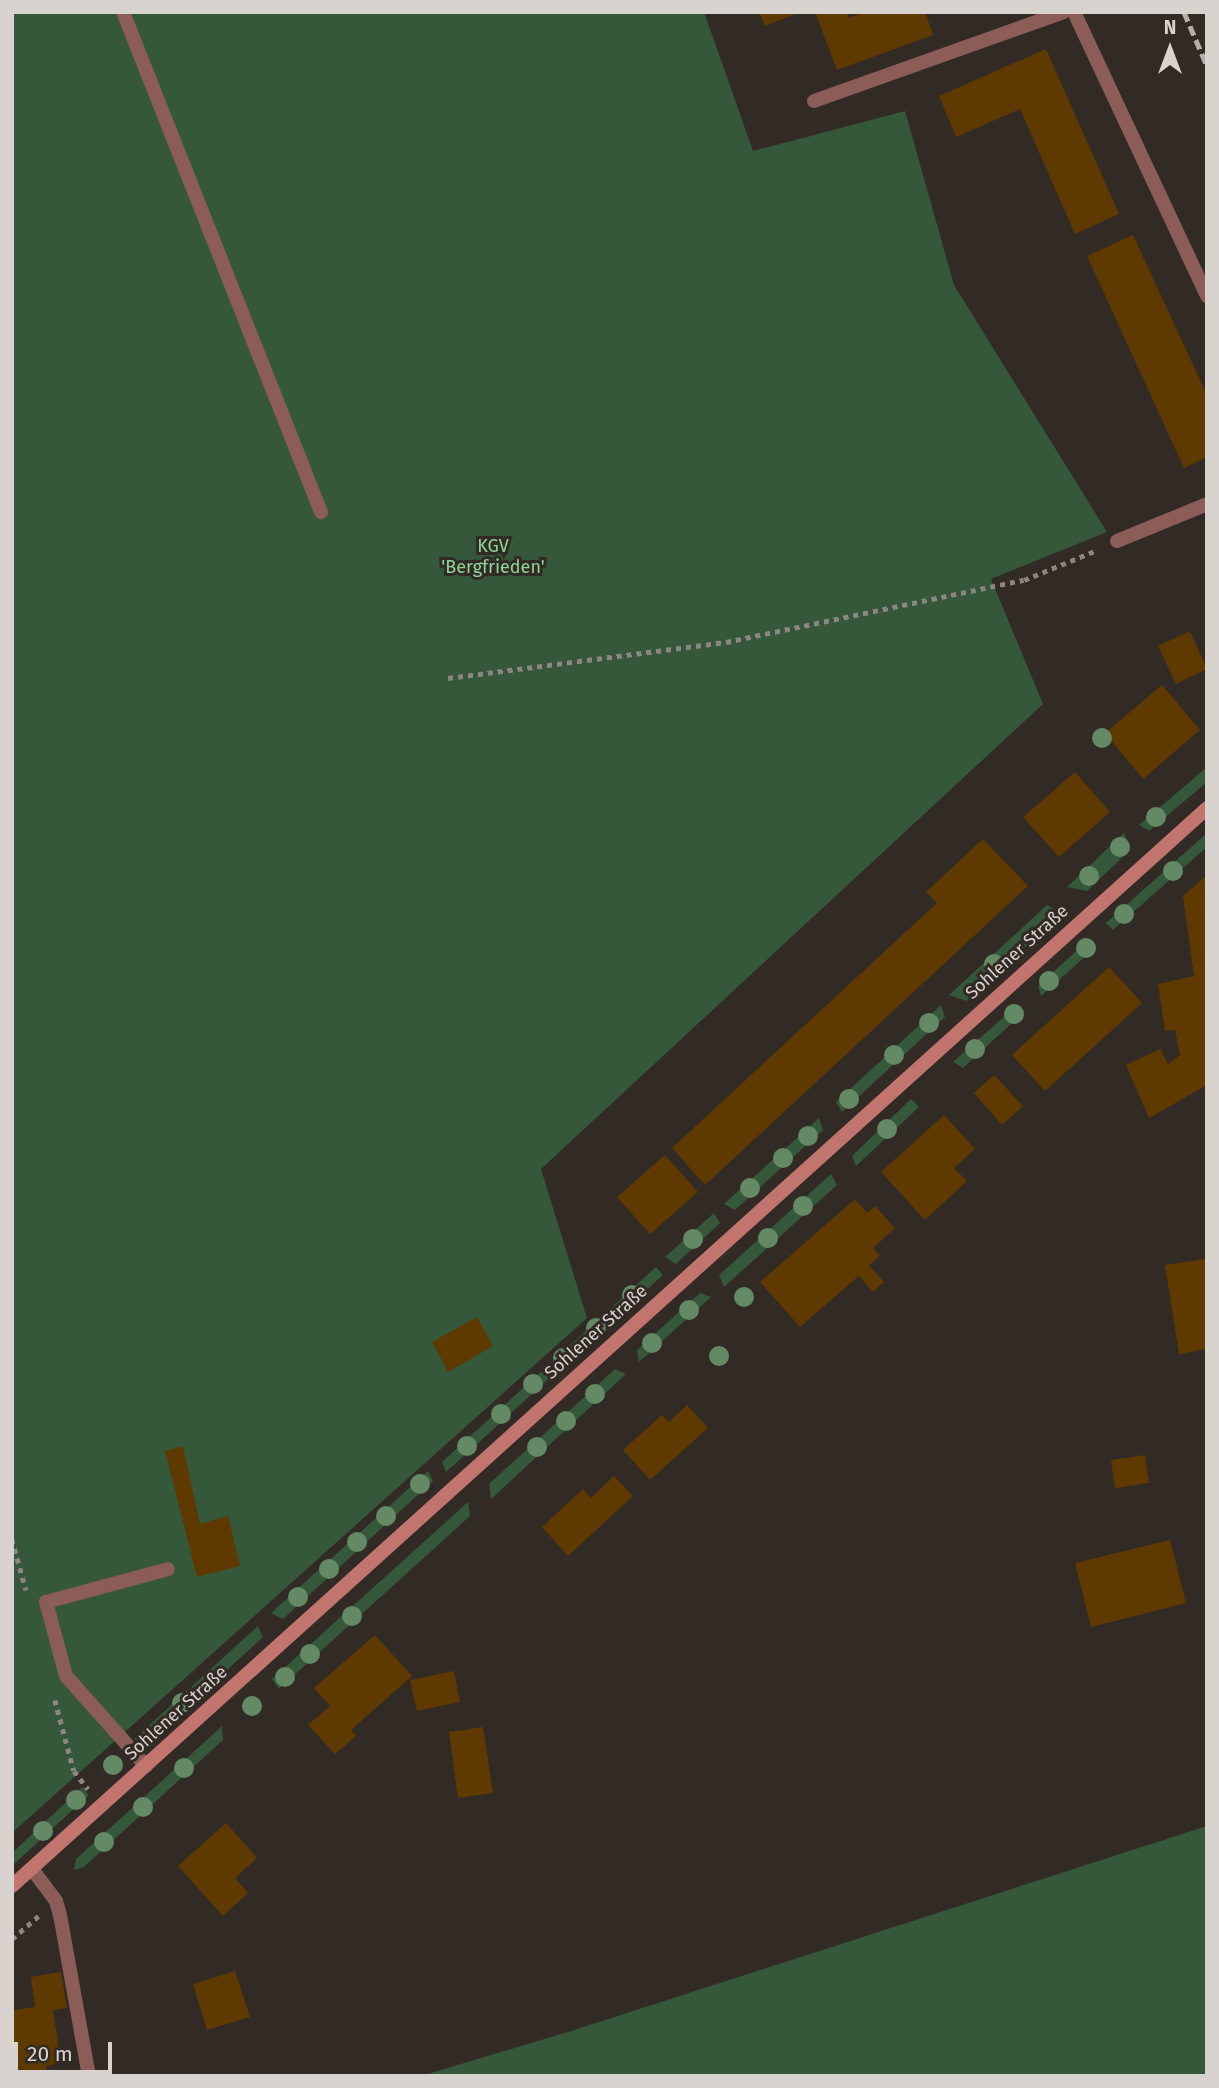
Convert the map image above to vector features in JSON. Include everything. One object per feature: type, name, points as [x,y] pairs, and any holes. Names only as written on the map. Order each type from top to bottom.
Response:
[{"type":"street","points":[[123,12],[321,512]]},
{"type":"street","points":[[814,101],[1063,12]]},
{"type":"street","points":[[1074,12],[1207,296]]},
{"type":"street","points":[[1117,541],[1207,504]]},
{"type":"street","name":"Sohlener Straße","points":[[12,1886],[1207,808]]},
{"type":"street","points":[[146,1766],[66,1676],[46,1602],[168,1569]]},
{"type":"street","points":[[32,1869],[56,1901],[60,1915],[89,2076]]},
{"type":"path","points":[[448,678],[726,642],[1024,580],[1117,541]]},
{"type":"path","points":[[12,1939],[43,1911]]},
{"type":"green space","name":"KGV 'Bergfrieden'","points":[[12,12],[704,12],[753,151],[905,111],[954,285],[1107,532],[991,579],[1043,704],[541,1169],[587,1318],[12,1833]]},
{"type":"green space","points":[[1207,767],[1207,782],[1149,831],[1139,825]]},
{"type":"green space","points":[[1124,833],[1130,850],[1087,891],[1067,887]]},
{"type":"green space","points":[[1207,833],[1207,847],[1113,930],[1106,923]]},
{"type":"green space","points":[[1047,905],[1062,913],[966,1001],[949,995]]},
{"type":"green space","points":[[1086,942],[1097,946],[1041,996],[1038,986]]},
{"type":"green space","points":[[941,1005],[945,1017],[842,1112],[836,1102]]},
{"type":"green space","points":[[1015,1007],[1025,1011],[963,1068],[953,1062]]},
{"type":"green space","points":[[911,1099],[919,1107],[856,1166],[852,1156]]},
{"type":"green space","points":[[819,1118],[823,1130],[735,1210],[724,1204]]},
{"type":"green space","points":[[831,1174],[837,1185],[724,1287],[719,1275]]},
{"type":"green space","points":[[714,1213],[720,1223],[676,1264],[665,1257]]},
{"type":"green space","points":[[656,1267],[663,1275],[446,1472],[442,1462]]},
{"type":"green space","points":[[700,1293],[711,1297],[639,1362],[637,1350]]},
{"type":"green space","points":[[615,1369],[626,1374],[491,1499],[489,1484]]},
{"type":"green space","points":[[428,1471],[433,1481],[283,1619],[271,1613]]},
{"type":"green space","points":[[468,1502],[470,1516],[279,1689],[272,1679]]},
{"type":"green space","points":[[258,1626],[263,1637],[145,1745],[134,1739]]},
{"type":"green space","points":[[222,1726],[223,1740],[84,1867],[74,1870],[76,1859]]},
{"type":"green space","points":[[82,1787],[89,1795],[12,1866],[12,1853]]},
{"type":"green space","points":[[1207,1826],[1207,2076],[421,2076],[568,2032]]},
{"type":"building","points":[[759,12],[800,12],[765,26]]},
{"type":"building","points":[[815,12],[847,12],[849,18],[864,12],[925,12],[933,35],[837,70]]},
{"type":"building","points":[[1046,49],[1119,214],[1075,234],[1020,109],[956,137],[939,96]]},
{"type":"building","points":[[1133,235],[1207,395],[1207,457],[1184,468],[1087,256]]},
{"type":"building","points":[[1190,631],[1207,669],[1176,684],[1158,646]]},
{"type":"building","points":[[1162,685],[1200,730],[1143,779],[1105,733]]},
{"type":"building","points":[[1075,772],[1110,812],[1059,857],[1023,817]]},
{"type":"building","points":[[983,839],[1028,886],[705,1185],[672,1148],[937,903],[926,892]]},
{"type":"building","points":[[1207,875],[1207,1085],[1149,1118],[1126,1065],[1160,1049],[1168,1064],[1180,1055],[1175,1030],[1165,1031],[1158,984],[1194,976],[1183,896]]},
{"type":"building","points":[[1109,967],[1142,1003],[1045,1091],[1012,1055]]},
{"type":"building","points":[[994,1075],[1023,1106],[1002,1125],[974,1093]]},
{"type":"building","points":[[944,1115],[975,1149],[954,1168],[967,1181],[925,1220],[881,1172]]},
{"type":"building","points":[[665,1155],[698,1192],[650,1234],[617,1197]]},
{"type":"building","points":[[855,1199],[867,1213],[875,1206],[895,1228],[873,1248],[880,1256],[869,1265],[884,1282],[873,1292],[859,1276],[800,1327],[760,1282]]},
{"type":"building","points":[[1205,1259],[1207,1349],[1179,1354],[1165,1265]]},
{"type":"building","points":[[477,1317],[493,1346],[448,1372],[432,1342]]},
{"type":"building","points":[[687,1405],[708,1428],[650,1480],[623,1450],[662,1415],[669,1422]]},
{"type":"building","points":[[183,1446],[200,1524],[228,1516],[240,1566],[197,1577],[165,1451]]},
{"type":"building","points":[[1145,1455],[1149,1483],[1115,1488],[1111,1460]]},
{"type":"building","points":[[614,1476],[633,1496],[568,1556],[542,1527],[583,1489],[591,1498]]},
{"type":"building","points":[[1170,1540],[1186,1603],[1091,1627],[1075,1563]]},
{"type":"building","points":[[375,1635],[412,1676],[351,1730],[356,1736],[335,1754],[308,1725],[330,1706],[314,1688]]},
{"type":"building","points":[[454,1671],[460,1702],[417,1711],[410,1680]]},
{"type":"building","points":[[483,1727],[493,1793],[458,1798],[449,1732]]},
{"type":"building","points":[[226,1823],[257,1858],[235,1878],[248,1893],[223,1916],[178,1866]]},
{"type":"building","points":[[235,1971],[250,2017],[207,2030],[193,1984]]},
{"type":"building","points":[[61,1972],[67,2008],[53,2010],[61,2063],[46,2066],[48,2075],[43,2076],[24,2076],[23,2069],[12,2071],[14,2010],[35,2007],[31,1977]]},
{"type":"railway","points":[[1184,12],[1207,66]]}]
